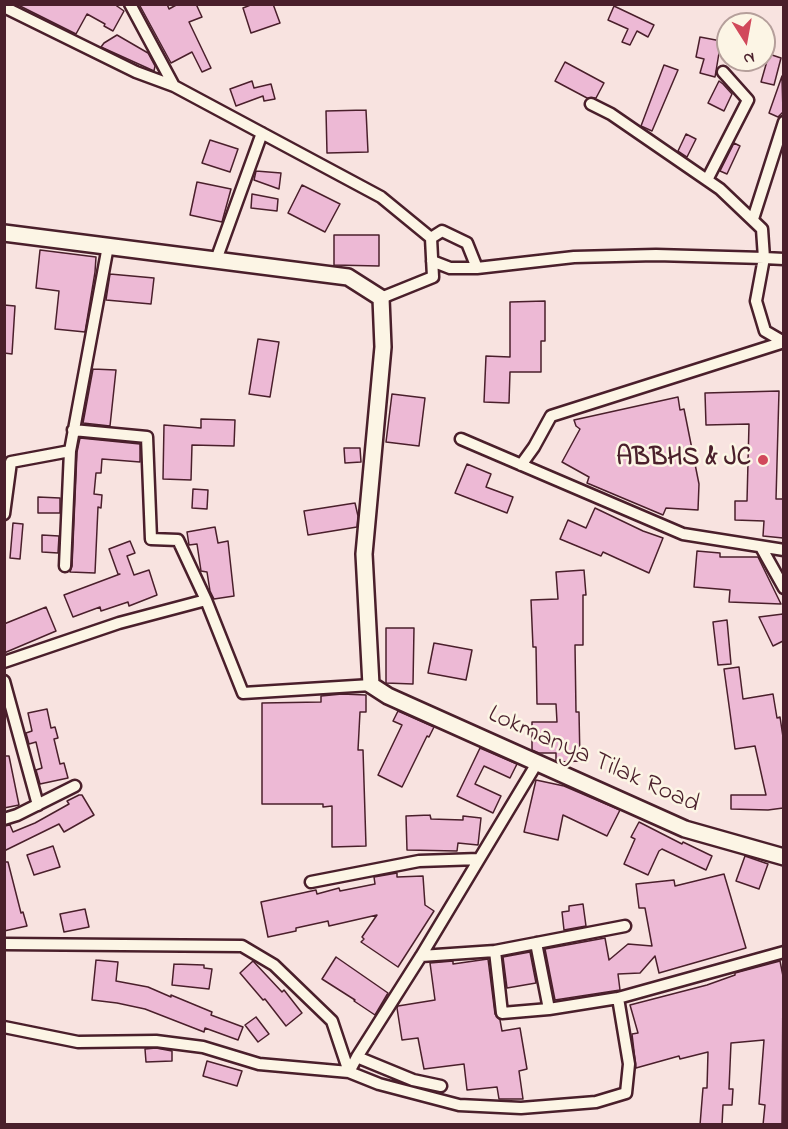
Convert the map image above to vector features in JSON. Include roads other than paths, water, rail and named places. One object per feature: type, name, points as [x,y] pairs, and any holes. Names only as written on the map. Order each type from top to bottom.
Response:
[{"type":"main road","points":[[4,233],[348,277],[381,298],[383,347],[364,554],[371,685]]},
{"type":"main road","name":"Lokmanya Tilak Road","points":[[371,685],[388,696],[685,829],[783,857]]},
{"type":"street","points":[[130,4],[174,86]]},
{"type":"street","points":[[4,7],[136,72],[174,86],[381,197],[431,238],[433,277],[381,298]]},
{"type":"street","points":[[707,180],[748,100],[723,72]]},
{"type":"street","points":[[591,104],[611,114],[720,189],[762,229],[764,258],[756,301],[765,331],[783,342]]},
{"type":"street","points":[[753,219],[783,122]]},
{"type":"street","points":[[216,260],[262,133]]},
{"type":"street","points":[[431,238],[442,231],[467,243],[477,268]]},
{"type":"street","points":[[65,566],[70,451],[108,246]]},
{"type":"street","points":[[432,261],[450,267],[477,268],[574,257],[656,255],[783,259]]},
{"type":"street","points":[[521,465],[534,447],[550,417],[783,342]]},
{"type":"street","points":[[73,430],[147,437],[151,538],[178,540],[206,600],[243,693],[371,685]]},
{"type":"street","points":[[461,439],[683,534],[783,550]]},
{"type":"street","points":[[4,514],[11,462],[70,451]]},
{"type":"street","points":[[761,546],[783,588]]},
{"type":"street","points":[[4,662],[119,623],[206,600]]},
{"type":"street","points":[[4,681],[38,805]]},
{"type":"street","points":[[349,1072],[537,763]]},
{"type":"street","points":[[4,819],[75,786]]},
{"type":"street","points":[[311,882],[419,861],[479,859]]},
{"type":"street","points":[[421,956],[495,951],[625,926]]},
{"type":"street","points":[[536,943],[549,1009]]},
{"type":"street","points":[[4,944],[242,946],[274,965],[332,1021],[349,1072]]},
{"type":"street","points":[[495,951],[502,1013],[549,1009],[618,998],[783,954]]},
{"type":"street","points":[[4,1027],[78,1042],[156,1041],[202,1047],[259,1064],[349,1072],[379,1084],[459,1105],[521,1108],[596,1102],[626,1093],[629,1064],[618,998]]},
{"type":"street","points":[[357,1058],[413,1080],[441,1086]]},
{"type":"place","name":"ABBHS & JC","points":[[763,460]]}]
